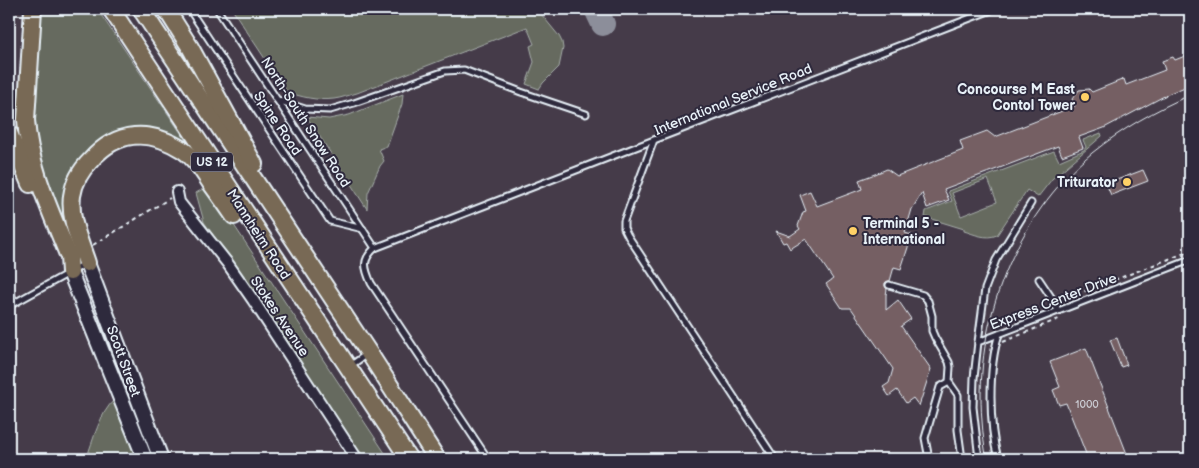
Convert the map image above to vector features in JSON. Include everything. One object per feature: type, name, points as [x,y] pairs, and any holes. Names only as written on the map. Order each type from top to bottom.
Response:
[{"type":"main road","points":[[33,9],[26,120],[28,138],[33,163],[69,258],[70,272]]},
{"type":"main road","name":"Mannheim Road","points":[[110,9],[408,459]]},
{"type":"main road","name":"Mannheim Road","points":[[141,9],[270,206],[369,352],[437,459]]},
{"type":"main road","points":[[166,9],[190,47],[252,159],[270,206]]},
{"type":"main road","points":[[9,134],[13,153],[62,261],[70,272]]},
{"type":"main road","points":[[85,256],[71,208],[72,194],[82,170],[99,151],[119,138],[140,135],[156,138],[169,142],[194,158],[289,294],[313,315]]},
{"type":"main road","points":[[413,422],[438,442],[450,459]]},
{"type":"street","name":"Stokes Avenue","points":[[177,192],[179,202],[228,264],[357,459]]},
{"type":"street","name":"Scott Street","points":[[85,256],[161,459]]},
{"type":"street","name":"Scott Street","points":[[70,272],[145,459]]},
{"type":"lane","name":"Spine Road","points":[[189,9],[330,222],[363,230]]},
{"type":"lane","name":"North-South Snow Road","points":[[217,9],[376,248]]},
{"type":"lane","name":"International Service Road","points":[[775,459],[624,228],[624,221],[654,140],[994,9]]},
{"type":"lane","points":[[277,100],[305,109],[330,110],[445,71],[464,70],[586,114]]},
{"type":"lane","points":[[488,459],[371,283],[366,271],[365,262],[368,255],[376,248],[654,140]]},
{"type":"lane","points":[[978,342],[986,289],[996,260],[1031,203]]},
{"type":"lane","points":[[9,288],[11,305],[70,272],[85,256]]},
{"type":"lane","name":"Express Center Drive","points":[[979,459],[973,407],[978,342],[1190,260]]},
{"type":"lane","points":[[1039,279],[1055,303],[1058,311]]},
{"type":"lane","points":[[889,284],[923,295],[928,301],[932,316],[934,338],[949,362],[949,382],[958,395],[958,430],[962,459]]},
{"type":"lane","points":[[998,459],[992,426],[991,399],[992,373],[999,334]]},
{"type":"lane","points":[[347,368],[369,352]]},
{"type":"lane","points":[[929,459],[925,438],[940,387],[949,382]]},
{"type":"path","points":[[85,256],[177,192]]},
{"type":"path","points":[[1055,303],[1190,251]]},
{"type":"path","points":[[996,344],[1061,318],[1058,311]]},
{"type":"shaded area","points":[[9,9],[1190,9],[1190,459],[9,459]]},
{"type":"green space","points":[[37,9],[97,9],[189,145],[145,130],[81,162],[75,258],[37,160],[31,115]]},
{"type":"green space","points":[[232,9],[529,9],[541,14],[559,36],[563,48],[559,67],[539,89],[526,84],[534,62],[530,46],[534,44],[527,27],[357,93],[334,99],[316,99],[287,92]]},
{"type":"green space","points":[[403,94],[402,104],[387,146],[379,149],[384,161],[368,193],[367,209],[307,117],[329,119],[349,115]]},
{"type":"green space","points":[[1101,133],[1102,136],[1052,179],[1038,197],[1027,190],[997,235],[989,237],[980,236],[925,217],[926,211],[952,201],[948,191],[1054,151],[1059,161],[1084,150],[1086,147],[1083,140]],"holes":[[[988,179],[997,202],[961,216],[952,193]]]},
{"type":"green space","points":[[208,186],[389,459],[362,459],[266,311],[204,222],[196,193]]},
{"type":"green space","points":[[115,399],[139,459],[86,459],[101,419]]},
{"type":"building","name":"Terminal 5 - International","points":[[1190,54],[1190,85],[1170,93],[1104,128],[1079,137],[1083,148],[1062,156],[1058,146],[944,189],[949,200],[927,208],[922,193],[912,209],[905,233],[912,235],[901,269],[894,267],[890,281],[885,283],[887,289],[886,310],[898,300],[911,319],[901,326],[931,369],[919,406],[913,398],[906,403],[897,390],[889,396],[883,387],[889,383],[893,369],[851,308],[842,308],[826,284],[833,279],[806,239],[790,249],[786,242],[783,243],[776,231],[790,236],[800,229],[798,226],[803,212],[806,211],[800,195],[810,191],[817,206],[862,189],[859,180],[887,169],[897,176],[963,150],[960,141],[987,131],[995,137],[1075,106],[1072,99],[1079,90],[1089,89],[1092,92],[1124,79],[1126,85],[1165,70],[1162,61],[1173,57],[1175,60]]},
{"type":"building","name":"Triturator","points":[[1143,170],[1148,181],[1111,195],[1106,184]]},
{"type":"building","points":[[1117,338],[1127,365],[1121,367],[1110,340]]},
{"type":"building","points":[[1086,348],[1129,459],[1088,459],[1066,403],[1059,405],[1053,390],[1060,387],[1050,362]]},
{"type":"taxiway","points":[[596,9],[603,24]]},
{"type":"tram line","points":[[987,459],[982,421],[981,384],[985,346],[993,310],[1005,274],[1021,240],[1041,208],[1065,179],[1092,153],[1139,121],[1190,95]]},
{"type":"place","name":"Concourse M East Contol Tower","points":[[1085,97]]},
{"type":"place","name":"Triturator","points":[[1127,182]]},
{"type":"place","name":"Terminal 5 - International","points":[[853,231]]}]
